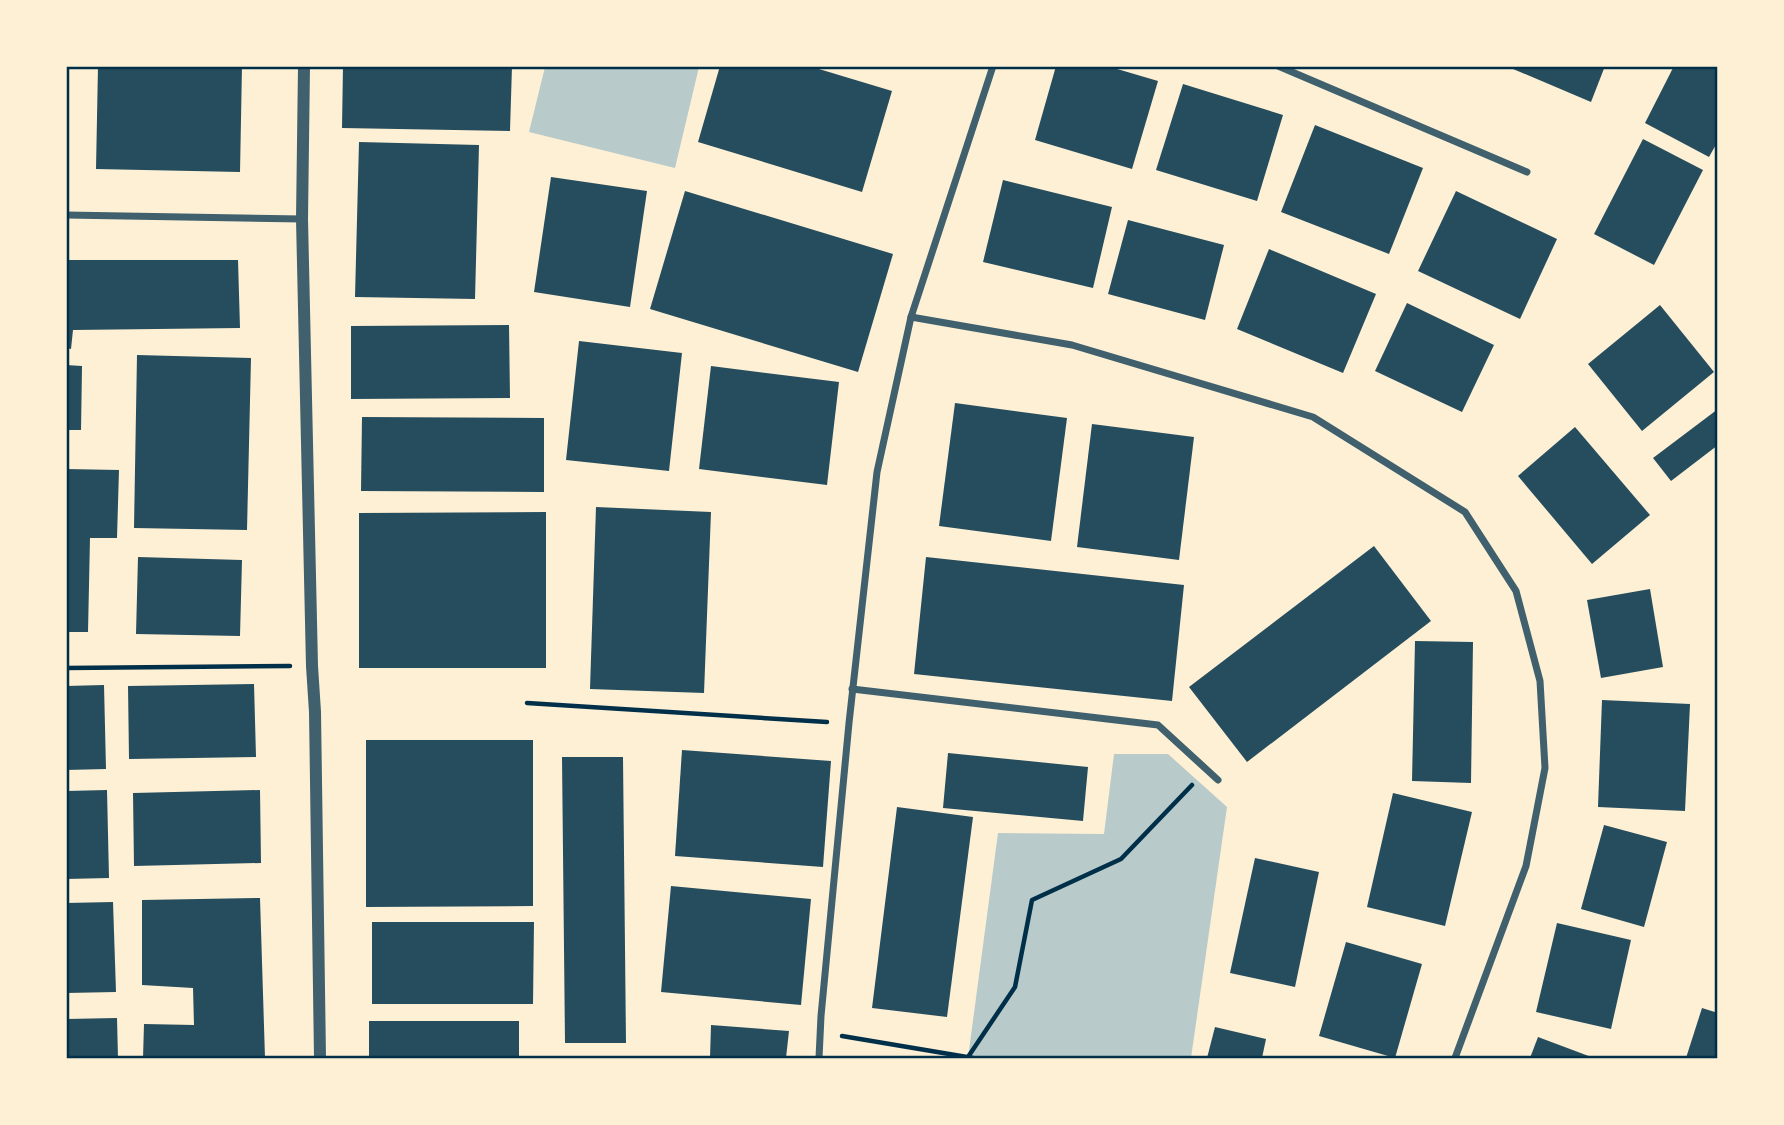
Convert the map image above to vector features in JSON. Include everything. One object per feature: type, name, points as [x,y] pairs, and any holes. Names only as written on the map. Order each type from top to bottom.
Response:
[{"type":"street","points":[[304,66],[302,219],[312,666],[316,726],[320,1059]]},
{"type":"street","points":[[819,1059],[852,689],[877,472],[911,317],[993,66]]},
{"type":"street","points":[[1278,66],[1527,172]]},
{"type":"street","points":[[66,215],[302,219]]},
{"type":"street","points":[[911,317],[1072,345],[1313,417],[1465,512],[1516,591],[1540,681],[1545,768],[1526,866],[1455,1059]]},
{"type":"street","points":[[852,689],[1158,724],[1218,780]]},
{"type":"path","points":[[66,668],[312,666]]},
{"type":"path","points":[[527,703],[849,723]]},
{"type":"path","points":[[820,1032],[971,1058],[1015,987],[1032,900],[1121,859],[1207,769]]},
{"type":"shaded area","points":[[545,67],[699,67],[675,168],[529,132]]},
{"type":"shaded area","points":[[1114,754],[1168,754],[1227,807],[1191,1058],[968,1058],[998,833],[1104,834]]},
{"type":"building","points":[[98,66],[242,66],[240,172],[96,169]]},
{"type":"building","points":[[343,66],[512,66],[510,131],[342,128]]},
{"type":"building","points":[[720,66],[809,66],[892,91],[862,192],[698,142]]},
{"type":"building","points":[[1056,66],[1107,66],[1158,81],[1132,169],[1035,140]]},
{"type":"building","points":[[1506,66],[1605,66],[1591,102]]},
{"type":"building","points":[[1674,66],[1718,66],[1718,141],[1709,157],[1645,123]]},
{"type":"building","points":[[1183,84],[1283,115],[1257,201],[1156,170]]},
{"type":"building","points":[[1315,125],[1423,168],[1389,254],[1281,212]]},
{"type":"building","points":[[1643,139],[1703,170],[1654,265],[1594,234]]},
{"type":"building","points":[[359,142],[479,145],[475,299],[355,297]]},
{"type":"building","points":[[551,177],[647,191],[630,307],[534,292]]},
{"type":"building","points":[[1003,180],[1112,207],[1093,288],[983,262]]},
{"type":"building","points":[[685,191],[893,254],[858,372],[650,309]]},
{"type":"building","points":[[1456,191],[1557,239],[1520,319],[1418,271]]},
{"type":"building","points":[[1128,220],[1224,245],[1205,320],[1108,294]]},
{"type":"building","points":[[1269,249],[1376,294],[1343,373],[1237,329]]},
{"type":"building","points":[[66,260],[238,260],[240,328],[73,330],[71,349],[66,348]]},
{"type":"building","points":[[1407,303],[1494,345],[1462,412],[1375,371]]},
{"type":"building","points":[[1660,305],[1714,372],[1642,431],[1588,364]]},
{"type":"building","points":[[509,325],[510,398],[351,399],[351,326]]},
{"type":"building","points":[[579,341],[682,353],[669,471],[566,460]]},
{"type":"building","points":[[137,355],[251,358],[247,530],[134,528]]},
{"type":"building","points":[[66,365],[82,366],[81,430],[66,430]]},
{"type":"building","points":[[711,366],[839,382],[827,485],[699,469]]},
{"type":"building","points":[[955,403],[1067,418],[1051,541],[939,526]]},
{"type":"building","points":[[1718,409],[1718,445],[1671,481],[1653,458]]},
{"type":"building","points":[[362,417],[544,418],[544,492],[361,491]]},
{"type":"building","points":[[1092,424],[1194,437],[1179,560],[1077,547]]},
{"type":"building","points":[[1575,427],[1650,515],[1592,564],[1518,476]]},
{"type":"building","points":[[66,469],[119,470],[117,538],[90,538],[88,632],[66,632]]},
{"type":"building","points":[[596,507],[711,512],[704,693],[590,689]]},
{"type":"building","points":[[546,512],[546,668],[359,668],[359,513]]},
{"type":"building","points":[[1374,546],[1431,621],[1247,762],[1189,687]]},
{"type":"building","points":[[138,557],[242,560],[240,636],[136,634]]},
{"type":"building","points":[[926,557],[1184,585],[1172,701],[914,674]]},
{"type":"building","points":[[1650,589],[1663,667],[1601,678],[1587,600]]},
{"type":"building","points":[[1415,641],[1473,642],[1471,783],[1412,781]]},
{"type":"building","points":[[254,684],[256,757],[129,759],[128,686]]},
{"type":"building","points":[[104,685],[106,769],[66,770],[66,686]]},
{"type":"building","points":[[1602,700],[1690,704],[1685,811],[1598,807]]},
{"type":"building","points":[[366,740],[533,740],[533,906],[366,907]]},
{"type":"building","points":[[682,750],[831,761],[823,867],[675,856]]},
{"type":"building","points":[[948,753],[1088,767],[1083,821],[943,808]]},
{"type":"building","points":[[562,757],[623,757],[626,1043],[565,1043]]},
{"type":"building","points":[[107,790],[109,878],[66,879],[66,791]]},
{"type":"building","points":[[260,790],[261,863],[134,866],[133,793]]},
{"type":"building","points":[[1393,793],[1472,812],[1445,926],[1367,907]]},
{"type":"building","points":[[897,807],[973,817],[947,1017],[872,1008]]},
{"type":"building","points":[[1604,825],[1667,842],[1644,927],[1581,909]]},
{"type":"building","points":[[1255,858],[1319,872],[1295,987],[1230,973]]},
{"type":"building","points":[[671,886],[811,899],[801,1005],[661,992]]},
{"type":"building","points":[[260,898],[265,1058],[143,1058],[144,1024],[194,1025],[193,988],[142,985],[142,900]]},
{"type":"building","points":[[113,902],[116,992],[66,993],[66,903]]},
{"type":"building","points":[[372,922],[534,922],[533,1004],[372,1004]]},
{"type":"building","points":[[1557,923],[1631,940],[1611,1029],[1536,1012]]},
{"type":"building","points":[[1346,942],[1422,964],[1395,1058],[1319,1036]]},
{"type":"building","points":[[1702,1008],[1718,1013],[1718,1058],[1686,1058]]},
{"type":"building","points":[[117,1018],[118,1058],[66,1058],[66,1019]]},
{"type":"building","points":[[369,1021],[519,1021],[519,1058],[369,1058]]},
{"type":"building","points":[[711,1025],[789,1031],[786,1058],[710,1058]]},
{"type":"building","points":[[1215,1027],[1266,1039],[1262,1058],[1207,1058]]},
{"type":"building","points":[[1538,1037],[1594,1058],[1530,1058]]}]
